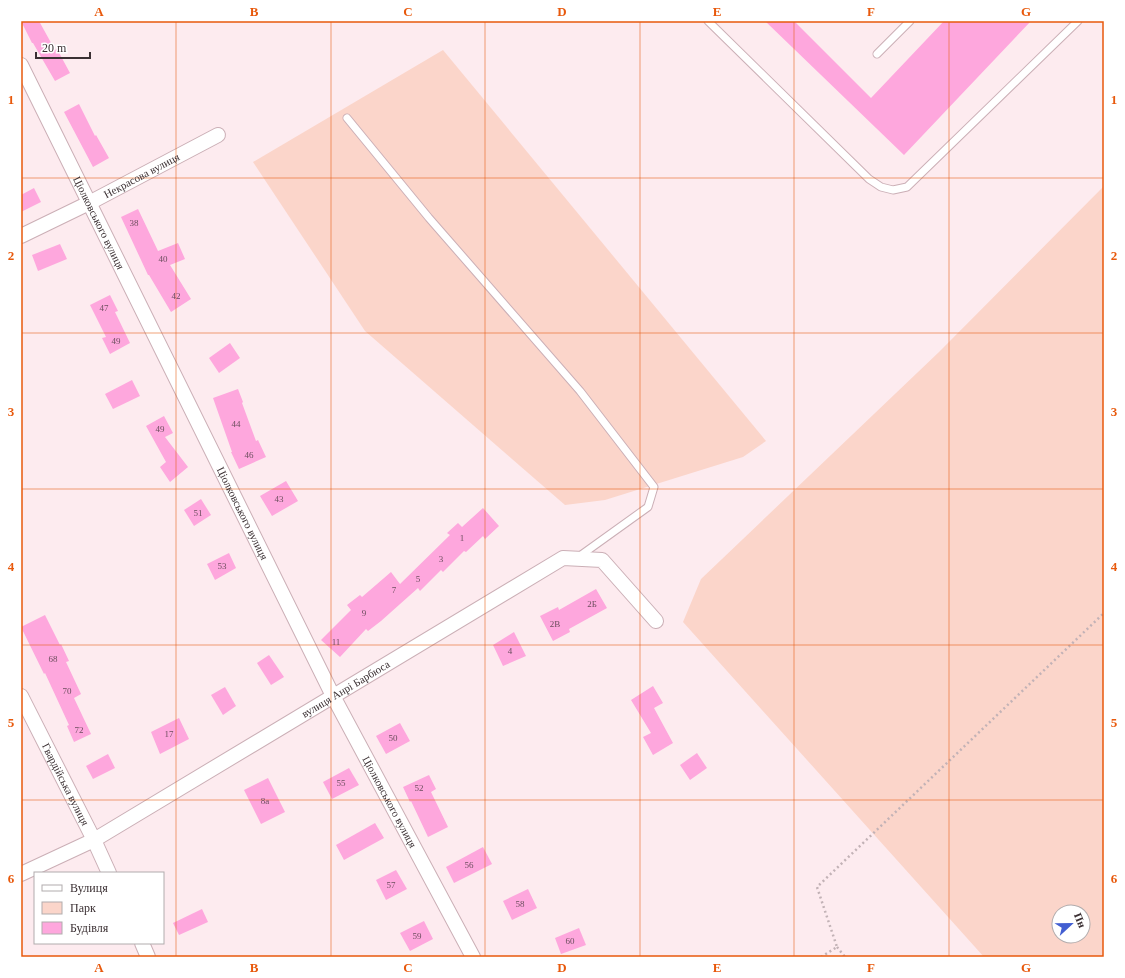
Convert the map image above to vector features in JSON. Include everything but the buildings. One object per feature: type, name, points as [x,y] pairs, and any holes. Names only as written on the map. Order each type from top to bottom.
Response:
[{"type":"street","name":"Ціолковського вулиця","points":[[21,65],[333,696],[473,957]]},
{"type":"street","name":"Некрасова вулиця","points":[[21,236],[89,203],[218,135]]},
{"type":"street","name":"вулиця Анрі Барбюса","points":[[21,874],[94,840],[563,558],[602,560],[656,621]]},
{"type":"street","name":"Гвардійська вулиця","points":[[21,696],[94,840],[109,872]]},
{"type":"street","points":[[142,944],[148,957]]},
{"type":"lane","points":[[708,21],[869,179],[881,186],[893,190],[907,187],[1078,21]]},
{"type":"lane","points":[[877,54],[910,21]]},
{"type":"lane","points":[[348,118],[429,218],[580,391],[654,487],[648,507],[575,559]]},
{"type":"path","points":[[845,957],[837,948],[816,886],[1104,613]]},
{"type":"path","points":[[821,957],[837,948]]},
{"type":"green space","points":[[443,50],[766,441],[743,457],[605,500],[565,505],[365,331],[253,162]]},
{"type":"green space","points":[[1104,186],[1104,957],[984,957],[683,622],[701,579],[939,352]]}]
